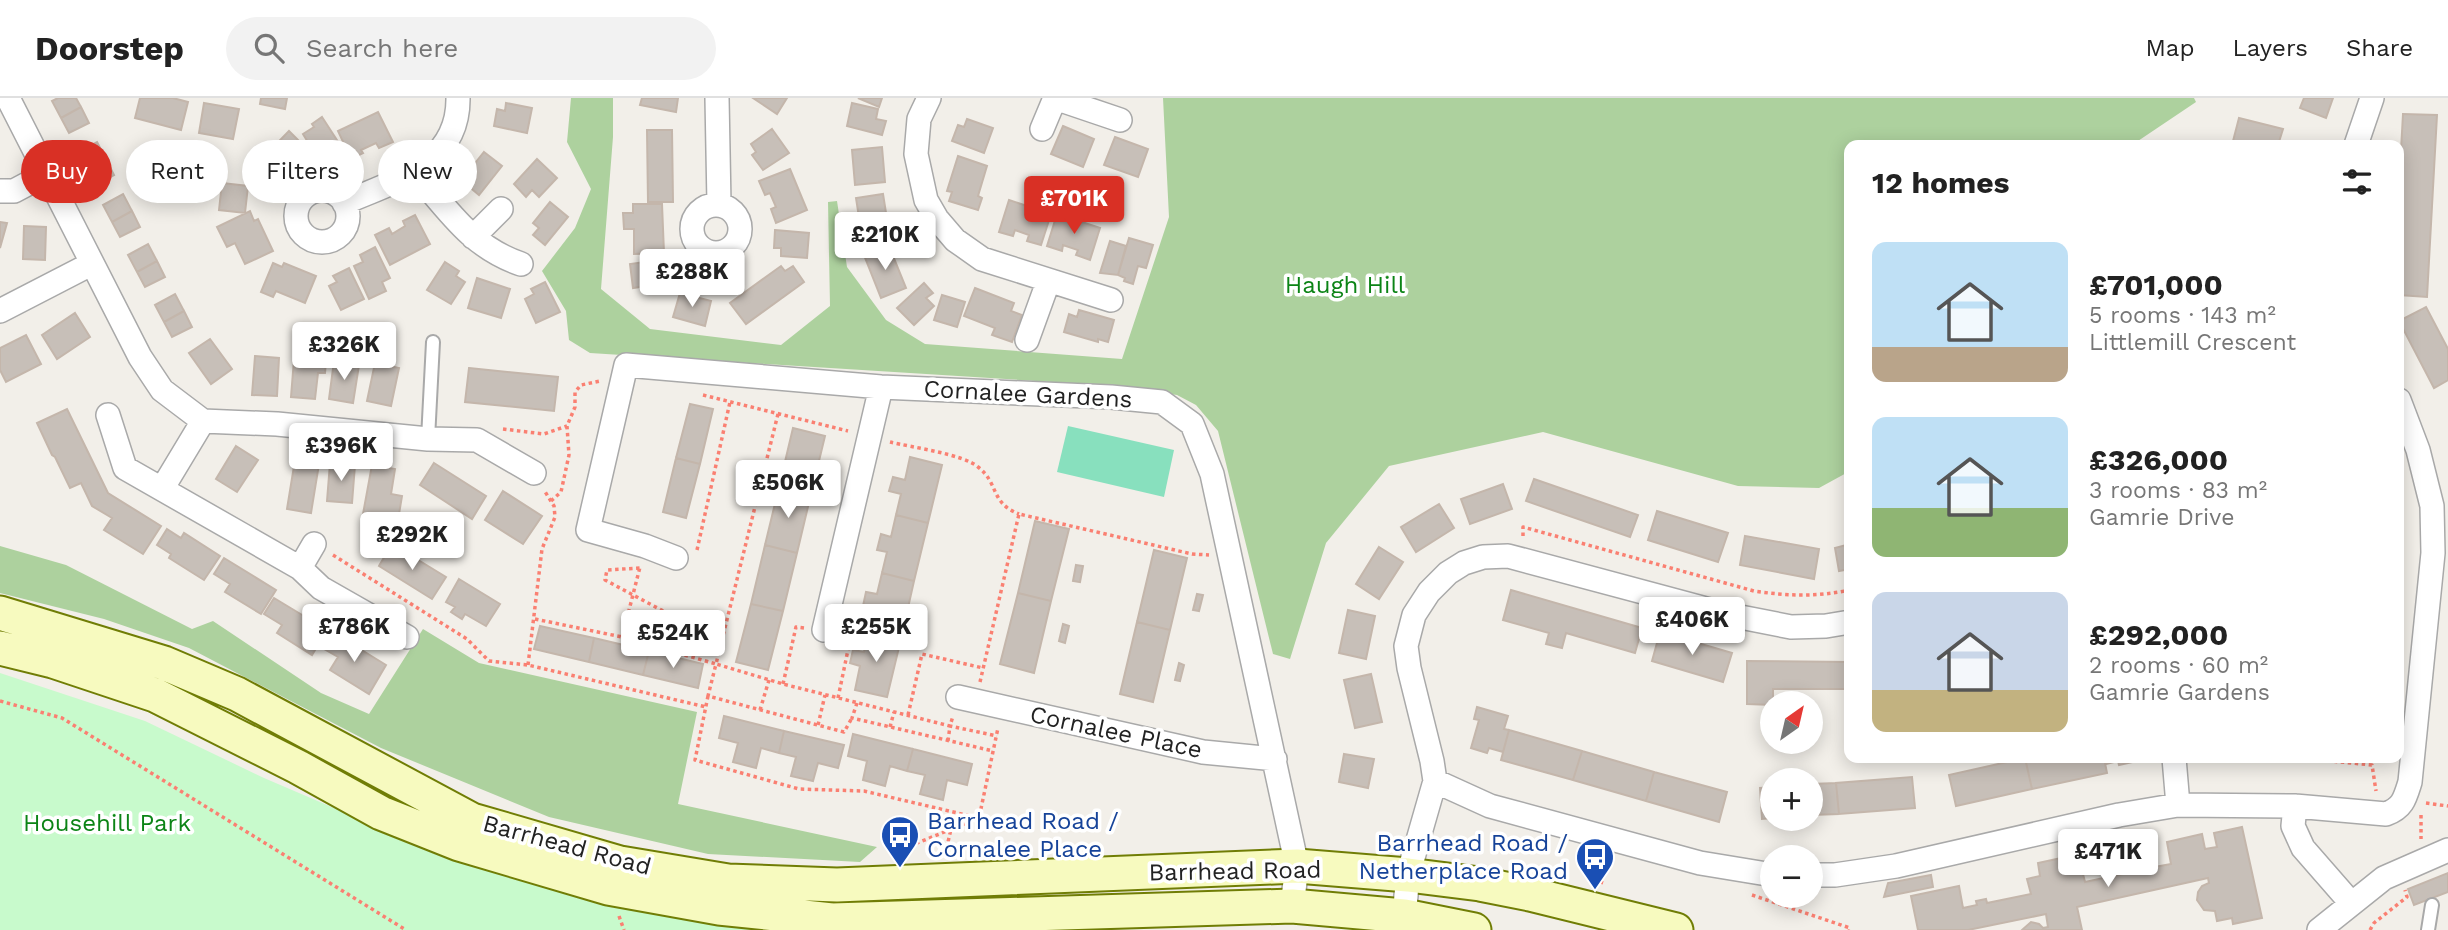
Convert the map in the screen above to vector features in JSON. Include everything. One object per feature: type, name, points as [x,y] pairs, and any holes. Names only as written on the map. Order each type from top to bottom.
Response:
[{"type":"main road","name":"Barrhead Road","points":[[0,613],[164,663],[237,694],[472,820],[508,844],[608,888],[719,908],[832,920],[1292,906],[1404,916],[1474,930]]},
{"type":"main road","name":"Barrhead Road","points":[[0,648],[53,661],[155,695],[298,766],[381,813],[459,844],[508,844],[728,881],[837,884],[1297,866],[1408,875],[1530,894],[1676,930]]},
{"type":"street","points":[[8,98],[29,140]]},
{"type":"street","points":[[446,140],[453,127],[458,98]]},
{"type":"street","points":[[717,98],[719,204]]},
{"type":"street","points":[[929,98],[919,119],[916,154],[926,200],[937,219],[955,240],[982,259],[1111,300]]},
{"type":"street","points":[[1042,129],[1055,98],[1120,120]]},
{"type":"street","points":[[2358,140],[2372,98]]},
{"type":"street","points":[[0,191],[14,191],[21,187]]},
{"type":"street","points":[[60,203],[140,357],[162,390],[204,421],[277,424],[428,439],[477,440],[534,473]]},
{"type":"street","points":[[443,203],[473,237],[497,256],[521,264]]},
{"type":"street","points":[[473,237],[501,209]]},
{"type":"street","points":[[0,311],[91,264]]},
{"type":"street","points":[[1027,340],[1048,282]]},
{"type":"street","name":"Cornalee Gardens","points":[[623,376],[626,365],[881,387],[1111,397],[1163,402],[1192,424],[1212,474],[1275,759],[1297,866],[1292,906]]},
{"type":"street","points":[[623,376],[588,530],[676,558]]},
{"type":"street","points":[[824,630],[881,387]]},
{"type":"street","points":[[1823,875],[1896,866],[2119,815],[2178,805],[2295,806],[2379,814],[2397,810],[2406,797],[2410,782],[2432,553],[2432,506],[2418,450],[2404,413]]},
{"type":"street","points":[[108,415],[125,468],[300,568],[321,588],[407,637]]},
{"type":"street","points":[[162,489],[204,421]]},
{"type":"street","points":[[300,568],[314,544]]},
{"type":"street","points":[[1404,916],[1408,875],[1435,780],[1406,646],[1414,615],[1429,592],[1448,572],[1483,557],[1508,556],[1725,614],[1791,627],[1826,626],[1844,622]]},
{"type":"street","name":"Cornalee Place","points":[[966,698],[1203,752],[1275,759]]},
{"type":"street","points":[[2174,763],[2178,805]]},
{"type":"street","points":[[1435,780],[1490,806],[1514,813],[1700,863],[1760,873]]},
{"type":"street","points":[[2295,806],[2293,826],[2303,848],[2351,903]]},
{"type":"street","points":[[2319,930],[2384,878],[2448,850]]},
{"type":"lane","points":[[428,439],[433,342]]},
{"type":"lane","points":[[2428,930],[2432,905]]},
{"type":"path","points":[[551,501],[561,492],[569,455],[567,426],[575,407],[575,392],[581,385],[623,376]]},
{"type":"path","points":[[730,402],[778,414],[708,696],[695,760],[799,789],[864,791],[979,818]]},
{"type":"path","points":[[477,440],[486,427],[544,434],[567,426]]},
{"type":"path","points":[[954,457],[980,468],[988,477],[999,502],[1019,514],[1192,554],[1228,556]]},
{"type":"path","points":[[528,665],[542,549],[555,517],[551,501],[534,473]]},
{"type":"path","points":[[948,741],[950,726],[983,668],[1019,514]]},
{"type":"path","points":[[1523,527],[1754,591],[1786,596],[1827,595],[1844,591]]},
{"type":"path","points":[[314,544],[467,639],[489,661],[528,665],[706,707]]},
{"type":"path","points":[[625,626],[645,547]]},
{"type":"path","points":[[535,619],[622,637],[783,684],[997,736]]},
{"type":"path","points":[[783,684],[796,627],[824,630],[849,645],[838,698]]},
{"type":"path","points":[[908,715],[922,654],[983,668]]},
{"type":"path","points":[[760,710],[769,680]]},
{"type":"path","points":[[818,725],[825,695]]},
{"type":"path","points":[[708,696],[844,732],[857,703]]},
{"type":"path","points":[[0,701],[62,718],[406,930]]},
{"type":"path","points":[[979,818],[1003,707]]},
{"type":"path","points":[[890,727],[894,712]]},
{"type":"path","points":[[852,718],[993,751]]},
{"type":"path","points":[[2351,763],[2372,765],[2379,814]]},
{"type":"path","points":[[2421,814],[2422,860]]},
{"type":"path","points":[[886,883],[887,855],[979,818]]},
{"type":"path","points":[[2370,930],[2374,923],[2407,897],[2400,871]]},
{"type":"path","points":[[1745,891],[1757,898],[1850,928],[1849,930]]},
{"type":"green space","name":"Haugh Hill","points":[[571,98],[613,98],[613,137],[601,289],[650,329],[781,345],[830,306],[828,202],[837,201],[847,267],[886,320],[925,344],[1122,359],[1169,217],[1163,98],[2194,98],[2196,102],[2139,140],[1844,140],[1844,474],[1819,488],[1738,486],[1543,432],[1389,466],[1326,543],[1290,659],[1273,654],[1218,431],[1196,405],[1177,395],[1116,386],[590,353],[569,340],[566,311],[542,271],[575,228],[591,189],[567,142]]},
{"type":"green space","points":[[1068,426],[1174,450],[1164,497],[1057,472]]},
{"type":"green space","points":[[0,546],[66,565],[192,629],[213,621],[321,693],[369,714],[423,629],[479,663],[697,712],[678,804],[877,847],[860,862],[708,854],[549,817],[381,748],[189,648],[104,619],[0,593]]},
{"type":"green space","name":"Househill Park","points":[[0,673],[145,721],[264,778],[439,853],[608,901],[759,930],[0,930]]},
{"type":"building","points":[[58,98],[76,98],[81,107],[61,118],[52,101]]},
{"type":"building","points":[[140,98],[173,98],[188,102],[181,130],[135,118]]},
{"type":"building","points":[[261,98],[287,98],[285,109],[260,104]]},
{"type":"building","points":[[642,98],[678,98],[676,112],[640,105]]},
{"type":"building","points":[[753,98],[787,98],[777,114]]},
{"type":"building","points":[[858,98],[882,98],[879,107]]},
{"type":"building","points":[[2304,98],[2333,98],[2326,118],[2300,108]]},
{"type":"building","points":[[204,103],[239,109],[233,139],[199,133]]},
{"type":"building","points":[[506,103],[532,108],[527,133],[494,126],[497,109],[505,111]]},
{"type":"building","points":[[852,103],[878,109],[876,119],[886,121],[882,135],[847,126]]},
{"type":"building","points":[[81,107],[89,123],[69,133],[61,118]]},
{"type":"building","points":[[378,112],[392,140],[378,140],[378,146],[376,143],[364,149],[364,140],[342,140],[338,131]]},
{"type":"building","points":[[2403,114],[2437,115],[2427,297],[2404,295],[2404,140],[2402,140]]},
{"type":"building","points":[[322,117],[337,140],[307,140],[303,134],[314,127],[312,124]]},
{"type":"building","points":[[2239,118],[2283,129],[2280,140],[2233,140]]},
{"type":"building","points":[[967,119],[993,128],[984,153],[952,141],[958,125],[964,127]]},
{"type":"building","points":[[1063,126],[1094,139],[1083,167],[1051,154]]},
{"type":"building","points":[[772,129],[789,153],[763,170],[752,155],[756,152],[751,144]]},
{"type":"building","points":[[647,130],[672,130],[673,202],[648,202]]},
{"type":"building","points":[[289,131],[298,140],[280,140]]},
{"type":"building","points":[[1115,137],[1148,149],[1138,177],[1104,165]]},
{"type":"building","points":[[882,147],[885,182],[855,185],[852,150]]},
{"type":"building","points":[[484,152],[502,166],[479,195],[477,193],[477,161]]},
{"type":"building","points":[[958,156],[987,166],[978,196],[982,198],[978,210],[949,201],[952,192],[947,191]]},
{"type":"building","points":[[537,159],[557,178],[539,197],[532,190],[526,197],[514,184]]},
{"type":"building","points":[[790,169],[807,210],[776,223],[771,209],[776,207],[770,193],[765,195],[759,181]]},
{"type":"building","points":[[228,184],[242,185],[242,203],[246,203],[245,213],[219,210],[220,203],[228,203]]},
{"type":"building","points":[[123,194],[132,211],[112,222],[103,205],[112,203],[112,200]]},
{"type":"building","points":[[883,194],[890,238],[863,243],[856,198]]},
{"type":"building","points":[[1009,200],[1051,214],[1041,245],[1027,241],[1029,235],[1015,230],[1013,236],[999,232]]},
{"type":"building","points":[[550,202],[568,217],[545,245],[533,235],[539,228],[533,223]]},
{"type":"building","points":[[633,204],[662,204],[664,253],[634,254],[634,229],[624,229],[623,213],[633,213]]},
{"type":"building","points":[[132,211],[140,227],[120,237],[112,222]]},
{"type":"building","points":[[250,211],[254,221],[258,219],[273,251],[245,264],[235,243],[227,247],[217,227]]},
{"type":"building","points":[[1057,214],[1100,228],[1090,260],[1076,255],[1078,250],[1063,245],[1062,251],[1047,246]]},
{"type":"building","points":[[415,215],[430,244],[390,265],[375,235],[389,228],[392,234],[405,226],[403,221]]},
{"type":"building","points":[[0,222],[7,223],[0,248]]},
{"type":"building","points":[[24,226],[46,227],[45,260],[23,259]]},
{"type":"building","points":[[775,230],[809,233],[807,258],[781,256],[781,248],[774,248]]},
{"type":"building","points":[[1129,238],[1153,245],[1146,268],[1138,266],[1133,284],[1118,275]]},
{"type":"building","points":[[1110,241],[1126,246],[1118,275],[1100,273]]},
{"type":"building","points":[[148,244],[157,261],[137,272],[128,255]]},
{"type":"building","points":[[889,246],[906,288],[881,298],[864,255]]},
{"type":"building","points":[[375,247],[390,278],[382,282],[386,291],[369,299],[354,266],[363,262],[360,255]]},
{"type":"building","points":[[665,259],[668,274],[659,275],[660,284],[633,288],[630,264]]},
{"type":"building","points":[[157,261],[165,277],[145,287],[137,272]]},
{"type":"building","points":[[445,262],[459,271],[456,276],[465,282],[451,304],[427,290]]},
{"type":"building","points":[[273,263],[282,267],[284,263],[316,276],[305,303],[276,291],[273,297],[261,292]]},
{"type":"building","points":[[781,266],[785,271],[793,266],[804,282],[746,324],[730,303]]},
{"type":"building","points":[[349,268],[364,299],[341,310],[329,286],[337,282],[333,276]]},
{"type":"building","points":[[477,278],[510,289],[501,318],[468,308]]},
{"type":"building","points":[[545,282],[560,312],[536,323],[525,299],[534,294],[531,289]]},
{"type":"building","points":[[924,283],[933,293],[926,298],[934,306],[914,325],[897,308]]},
{"type":"building","points":[[975,288],[1014,303],[1011,311],[1022,315],[1012,342],[992,335],[995,328],[964,316]]},
{"type":"building","points":[[680,293],[711,301],[705,326],[673,317]]},
{"type":"building","points":[[175,294],[184,311],[164,322],[155,305]]},
{"type":"building","points":[[942,295],[965,302],[957,327],[934,320]]},
{"type":"building","points":[[2426,307],[2448,349],[2448,380],[2434,388],[2404,331],[2404,318]]},
{"type":"building","points":[[1079,310],[1114,320],[1108,342],[1098,339],[1098,342],[1064,332],[1069,314],[1077,317]]},
{"type":"building","points":[[184,311],[192,327],[172,337],[164,322]]},
{"type":"building","points":[[75,313],[90,337],[57,359],[42,335]]},
{"type":"building","points":[[26,335],[41,364],[6,382],[0,370],[0,348]]},
{"type":"building","points":[[210,339],[232,369],[211,384],[189,353]]},
{"type":"building","points":[[295,347],[327,350],[325,373],[318,373],[315,399],[291,397]]},
{"type":"building","points":[[255,356],[279,358],[277,396],[252,395]]},
{"type":"building","points":[[334,361],[359,365],[353,403],[329,399]]},
{"type":"building","points":[[375,363],[399,368],[391,406],[367,401]]},
{"type":"building","points":[[469,368],[558,377],[554,411],[465,402]]},
{"type":"building","points":[[690,404],[713,409],[700,464],[676,458]]},
{"type":"building","points":[[67,409],[108,493],[161,526],[143,554],[104,530],[112,518],[92,506],[81,483],[70,488],[52,455],[37,423]]},
{"type":"building","points":[[793,428],[825,436],[811,494],[779,487]]},
{"type":"building","points":[[236,446],[258,460],[237,492],[216,479]]},
{"type":"building","points":[[910,457],[942,465],[928,523],[896,515],[901,494],[889,491],[893,477],[905,480]]},
{"type":"building","points":[[676,458],[700,464],[686,518],[663,512]]},
{"type":"building","points":[[295,460],[319,464],[311,513],[287,509]]},
{"type":"building","points":[[330,463],[355,465],[352,503],[327,501]]},
{"type":"building","points":[[434,463],[486,496],[472,519],[420,485]]},
{"type":"building","points":[[372,465],[395,469],[391,494],[402,496],[398,520],[363,514]]},
{"type":"building","points":[[1534,479],[1638,515],[1630,537],[1526,501]]},
{"type":"building","points":[[1503,484],[1512,509],[1470,524],[1461,499]]},
{"type":"building","points":[[779,487],[811,494],[797,553],[765,545]]},
{"type":"building","points":[[503,491],[542,516],[523,544],[485,520]]},
{"type":"building","points":[[1439,504],[1454,528],[1416,552],[1401,527]]},
{"type":"building","points":[[1657,511],[1728,533],[1718,562],[1648,540]]},
{"type":"building","points":[[896,515],[928,523],[914,581],[882,573],[887,552],[877,550],[881,534],[891,537]]},
{"type":"building","points":[[1035,521],[1069,529],[1051,601],[1018,593]]},
{"type":"building","points":[[167,529],[181,538],[184,533],[220,556],[204,580],[169,558],[171,554],[157,545]]},
{"type":"building","points":[[1745,536],[1819,549],[1814,579],[1740,565]]},
{"type":"building","points":[[392,544],[446,577],[432,599],[379,566]]},
{"type":"building","points":[[765,545],[797,553],[783,611],[751,604]]},
{"type":"building","points":[[1844,546],[1844,570],[1839,571],[1835,548]]},
{"type":"building","points":[[1379,547],[1403,562],[1379,599],[1356,584]]},
{"type":"building","points":[[1154,550],[1187,558],[1170,630],[1137,622]]},
{"type":"building","points":[[224,558],[276,590],[261,614],[225,592],[230,584],[214,574]]},
{"type":"building","points":[[1076,565],[1083,566],[1080,582],[1073,581]]},
{"type":"building","points":[[882,573],[914,581],[901,639],[869,631],[874,609],[863,606],[866,592],[877,594]]},
{"type":"building","points":[[459,579],[500,604],[486,626],[465,614],[462,619],[451,612],[455,607],[446,602]]},
{"type":"building","points":[[1511,590],[1642,628],[1635,653],[1566,633],[1562,648],[1546,644],[1549,633],[1503,620]]},
{"type":"building","points":[[1018,593],[1051,601],[1034,673],[1000,664]]},
{"type":"building","points":[[1197,594],[1203,595],[1199,611],[1193,610]]},
{"type":"building","points":[[274,598],[327,630],[312,655],[277,633],[282,625],[264,614]]},
{"type":"building","points":[[751,604],[783,611],[768,670],[736,662]]},
{"type":"building","points":[[1348,610],[1375,616],[1366,659],[1339,653]]},
{"type":"building","points":[[1137,622],[1170,630],[1153,702],[1120,694]]},
{"type":"building","points":[[1063,624],[1069,626],[1065,643],[1059,641]]},
{"type":"building","points":[[540,626],[594,638],[589,662],[534,649]]},
{"type":"building","points":[[869,631],[901,639],[887,697],[855,690],[860,666],[850,663],[853,650],[864,652]]},
{"type":"building","points":[[1660,632],[1732,653],[1723,682],[1652,661]]},
{"type":"building","points":[[334,633],[386,665],[369,694],[330,670],[338,657],[324,649]]},
{"type":"building","points":[[594,638],[649,651],[643,675],[589,662]]},
{"type":"building","points":[[649,651],[703,664],[698,688],[643,675]]},
{"type":"building","points":[[1747,661],[1844,662],[1844,689],[1760,691],[1760,704],[1747,704]]},
{"type":"building","points":[[1179,663],[1184,665],[1180,681],[1175,680]]},
{"type":"building","points":[[1371,674],[1382,722],[1355,728],[1344,680]]},
{"type":"building","points":[[1477,707],[1508,716],[1504,729],[1509,730],[1503,752],[1489,748],[1487,753],[1471,748],[1479,720],[1474,719]]},
{"type":"building","points":[[724,716],[784,731],[779,753],[761,748],[756,768],[733,762],[738,743],[719,738]]},
{"type":"building","points":[[1509,730],[1582,751],[1573,780],[1501,760]]},
{"type":"building","points":[[784,731],[844,745],[838,768],[818,763],[813,781],[791,776],[796,757],[779,753]]},
{"type":"building","points":[[853,734],[913,749],[907,771],[890,766],[885,786],[863,780],[867,761],[848,756]]},
{"type":"building","points":[[913,749],[972,764],[967,785],[947,780],[943,800],[920,794],[925,775],[907,771]]},
{"type":"building","points":[[1582,751],[1654,772],[1646,801],[1573,780]]},
{"type":"building","points":[[1344,754],[1374,759],[1368,788],[1339,782]]},
{"type":"building","points":[[2003,763],[2026,763],[2032,789],[1956,806],[1949,775]]},
{"type":"building","points":[[2026,763],[2105,763],[2107,773],[2032,789]]},
{"type":"building","points":[[1654,772],[1727,792],[1719,822],[1646,801]]},
{"type":"building","points":[[1912,777],[1915,808],[1839,814],[1836,783]]},
{"type":"building","points":[[1836,783],[1839,814],[1823,815],[1823,784]]},
{"type":"building","points":[[2242,827],[2262,918],[2233,924],[2232,918],[2217,921],[2215,911],[2204,910],[2197,900],[2202,886],[2209,883],[2208,878],[2077,907],[2082,930],[2022,930],[2031,922],[2043,928],[2048,927],[2046,914],[1968,930],[1918,930],[1911,896],[1959,886],[1963,908],[1977,905],[1976,901],[1986,899],[1987,903],[2031,894],[2027,879],[2040,876],[2038,863],[2066,857],[2069,869],[2081,866],[2085,882],[2127,873],[2124,858],[2135,856],[2138,870],[2171,864],[2167,842],[2202,834],[2205,849],[2217,847],[2214,833]]},
{"type":"building","points":[[2448,873],[2448,892],[2414,905],[2408,889]]},
{"type":"building","points":[[1931,875],[1933,887],[1884,897],[1888,883]]},
{"type":"place","name":"Barrhead Road / Cornalee Place","points":[[900,869]]},
{"type":"place","name":"Barrhead Road / Netherplace Road","points":[[1595,891]]}]
